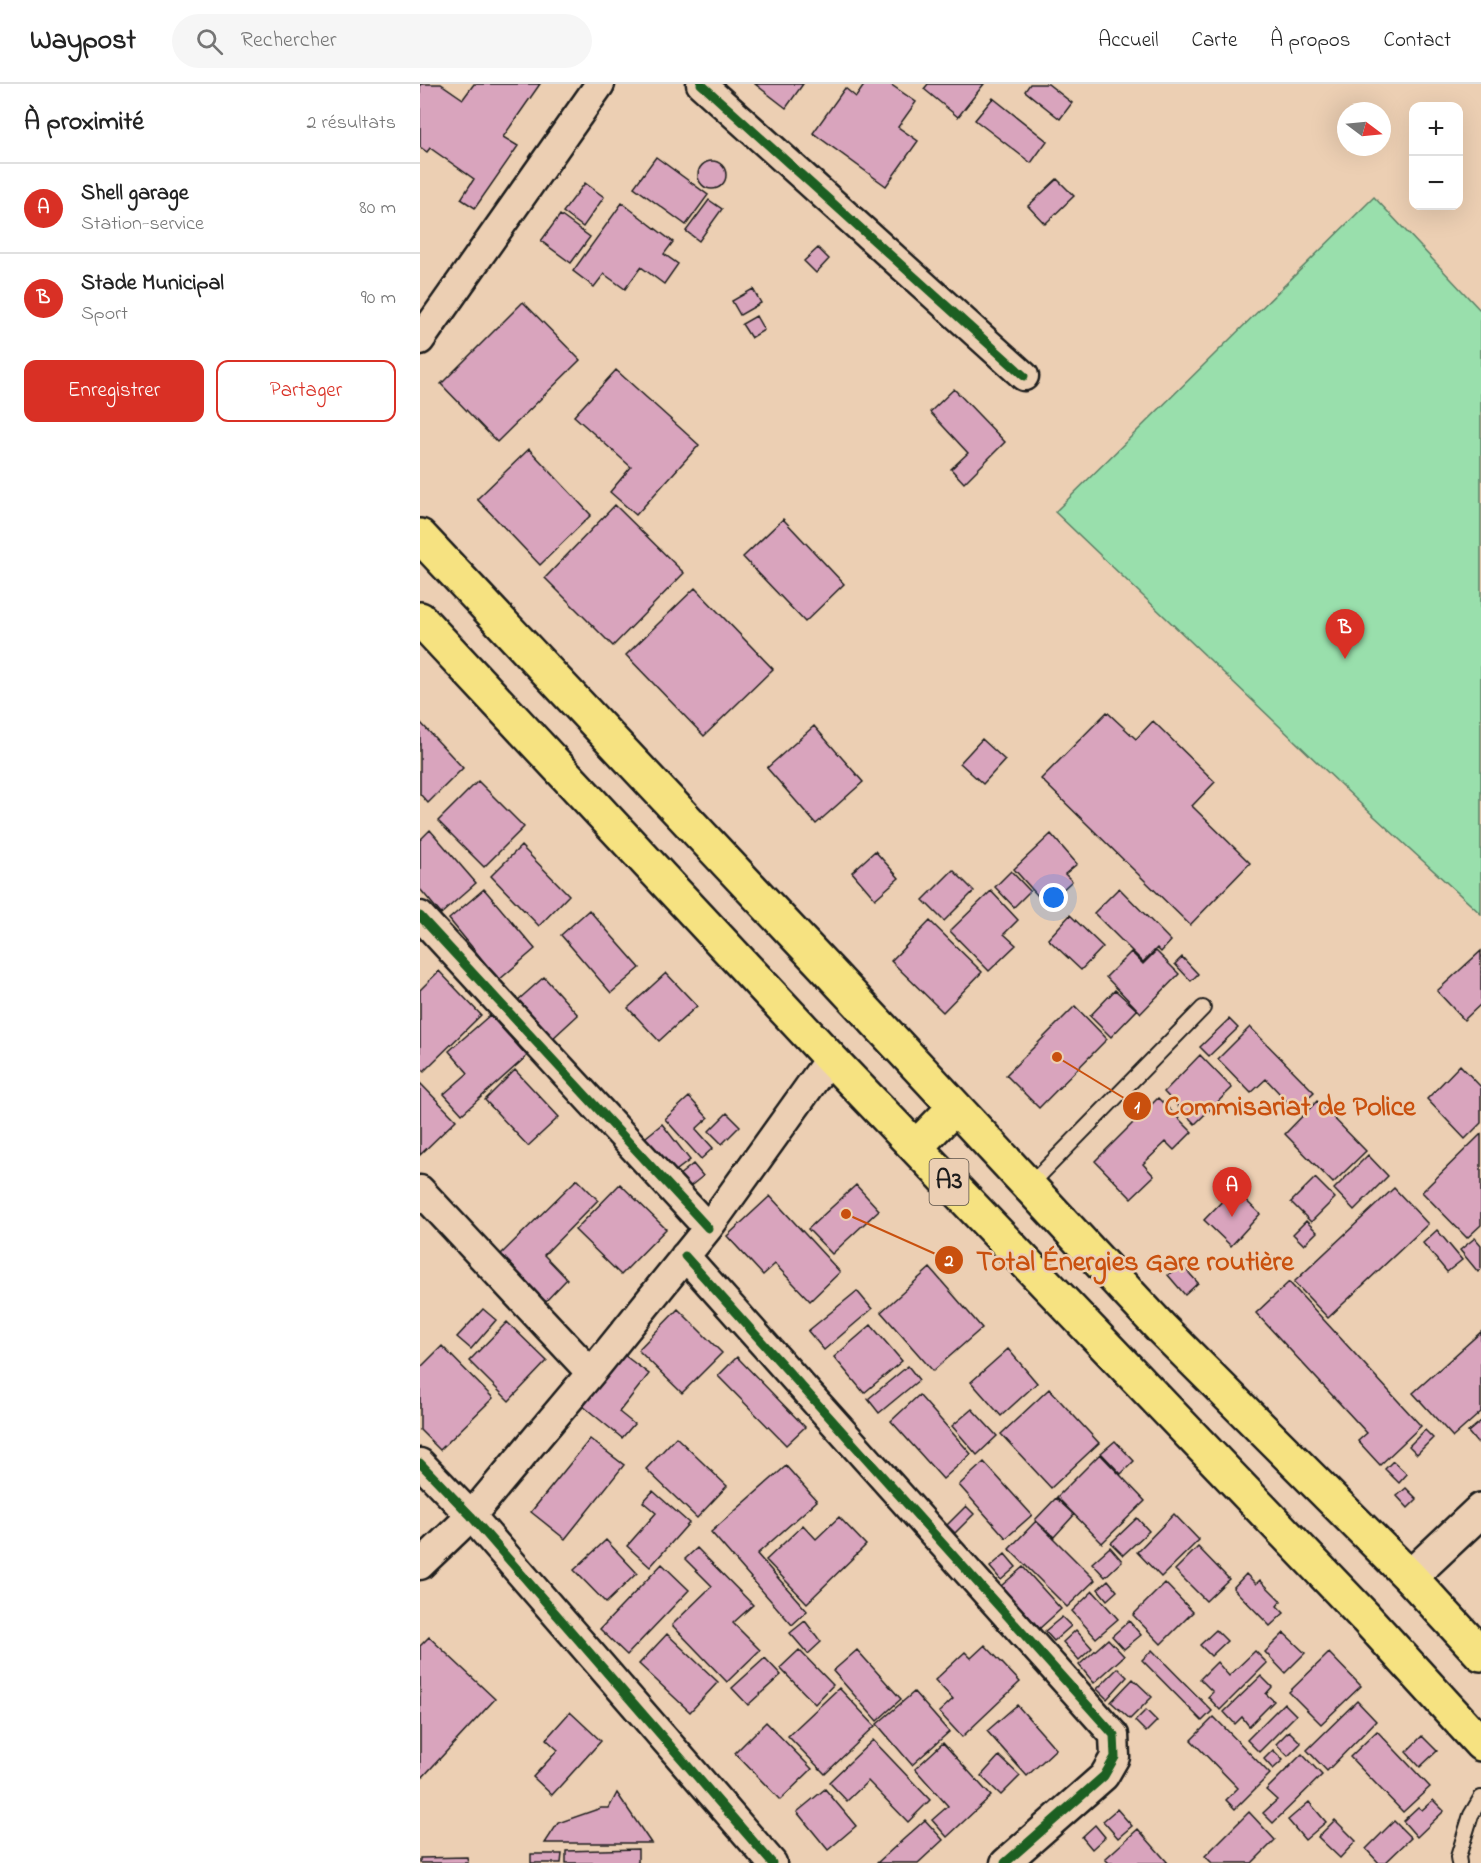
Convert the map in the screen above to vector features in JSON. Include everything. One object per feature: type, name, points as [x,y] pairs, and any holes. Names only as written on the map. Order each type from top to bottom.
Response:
[{"type":"highway","name":"A3","points":[[420,536],[1162,1329],[1410,1577],[1481,1654]]},
{"type":"highway","name":"A3","points":[[420,619],[830,1058],[1358,1609],[1481,1743]]},
{"type":"highway","points":[[916,1147],[955,1107]]},
{"type":"street","points":[[420,340],[600,84]]},
{"type":"street","points":[[701,84],[1024,376]]},
{"type":"street","points":[[420,916],[708,1228]]},
{"type":"street","points":[[420,1565],[471,1516],[591,1373],[708,1228],[830,1058]]},
{"type":"street","points":[[420,1190],[591,1373]]},
{"type":"street","points":[[685,1256],[1114,1734],[1115,1757],[1104,1776],[1005,1863]]},
{"type":"street","points":[[420,1463],[471,1516],[772,1863]]},
{"type":"street","points":[[1410,1577],[1481,1510]]},
{"type":"lane","points":[[1029,1186],[1203,1008]]},
{"type":"lane","points":[[1459,1863],[1458,1857],[1471,1815],[1481,1798]]},
{"type":"green space","points":[[1374,197],[1481,311],[1481,914],[1363,806],[1055,512]]},
{"type":"building","points":[[420,84],[441,84],[463,99],[474,84],[540,84],[503,137],[518,146],[475,208],[461,199],[474,179],[430,148],[427,152],[420,147]]},
{"type":"building","points":[[755,84],[803,84],[786,108]]},
{"type":"building","points":[[865,84],[890,84],[916,102],[898,127],[918,141],[886,186],[813,133],[845,88],[856,97]]},
{"type":"building","points":[[928,84],[984,84],[958,117],[924,89]]},
{"type":"building","points":[[1030,84],[1048,84],[1072,103],[1060,119],[1025,91]]},
{"type":"building","points":[[993,98],[1047,141],[1031,163],[975,120]]},
{"type":"building","points":[[656,157],[708,195],[686,225],[634,187]]},
{"type":"building","points":[[712,161],[722,165],[726,175],[722,185],[712,189],[702,185],[698,175],[702,165]]},
{"type":"building","points":[[1057,179],[1074,196],[1045,224],[1028,206]]},
{"type":"building","points":[[585,183],[604,197],[583,227],[563,212]]},
{"type":"building","points":[[709,200],[722,209],[699,241],[686,231]]},
{"type":"building","points":[[622,203],[673,242],[664,254],[678,264],[664,284],[641,267],[625,289],[604,274],[594,287],[573,271]]},
{"type":"building","points":[[560,215],[590,237],[571,263],[541,241]]},
{"type":"building","points":[[818,248],[829,259],[816,273],[804,261]]},
{"type":"building","points":[[753,289],[761,303],[740,315],[732,301]]},
{"type":"building","points":[[523,302],[580,360],[497,442],[441,384]]},
{"type":"building","points":[[756,316],[764,330],[751,338],[742,324]]},
{"type":"building","points":[[616,370],[699,445],[636,515],[610,492],[631,467],[574,416]]},
{"type":"building","points":[[954,389],[1005,442],[964,483],[951,469],[968,453],[930,412]]},
{"type":"building","points":[[529,449],[591,515],[540,565],[477,499]]},
{"type":"building","points":[[615,505],[684,573],[613,646],[545,578]]},
{"type":"building","points":[[783,519],[844,584],[805,622],[743,557]]},
{"type":"building","points":[[695,588],[773,669],[704,736],[626,655]]},
{"type":"building","points":[[1107,712],[1136,739],[1153,721],[1215,782],[1192,806],[1250,863],[1190,925],[1041,779]]},
{"type":"building","points":[[420,722],[463,768],[428,803],[420,794]]},
{"type":"building","points":[[814,726],[863,782],[816,824],[767,768]]},
{"type":"building","points":[[982,739],[1005,760],[983,784],[960,763]]},
{"type":"building","points":[[478,781],[524,827],[484,867],[438,821]]},
{"type":"building","points":[[430,830],[476,883],[441,914],[420,889],[420,840]]},
{"type":"building","points":[[1051,834],[1077,864],[1065,874],[1072,881],[1046,905],[1014,869]]},
{"type":"building","points":[[521,846],[569,895],[539,926],[491,876]]},
{"type":"building","points":[[875,851],[899,878],[875,899],[852,872]]},
{"type":"building","points":[[953,870],[974,891],[944,921],[923,900]]},
{"type":"building","points":[[1011,871],[1030,891],[1014,907],[995,887]]},
{"type":"building","points":[[1119,888],[1171,941],[1161,952],[1157,948],[1143,962],[1094,913]]},
{"type":"building","points":[[484,889],[535,949],[499,980],[449,919]]},
{"type":"building","points":[[991,891],[1018,920],[1004,934],[1016,945],[989,971],[950,931]]},
{"type":"building","points":[[589,910],[640,968],[611,993],[561,935]]},
{"type":"building","points":[[1070,915],[1103,947],[1081,970],[1048,939]]},
{"type":"building","points":[[930,921],[982,972],[943,1012],[891,961]]},
{"type":"building","points":[[1156,951],[1179,974],[1141,1013],[1106,977],[1131,952],[1143,964]]},
{"type":"building","points":[[1481,951],[1481,1004],[1464,1020],[1437,991]]},
{"type":"building","points":[[1182,957],[1198,974],[1191,981],[1175,964]]},
{"type":"building","points":[[439,971],[481,1015],[424,1071],[420,1067],[420,990]]},
{"type":"building","points":[[666,973],[697,1006],[659,1041],[628,1008]]},
{"type":"building","points":[[544,977],[578,1015],[552,1039],[517,1001]]},
{"type":"building","points":[[1115,990],[1137,1010],[1111,1037],[1090,1016]]},
{"type":"building","points":[[1075,1006],[1107,1039],[1039,1108],[1006,1075]]},
{"type":"building","points":[[490,1015],[527,1056],[462,1114],[444,1094],[468,1073],[449,1051]]},
{"type":"building","points":[[1229,1019],[1238,1028],[1209,1056],[1200,1047]]},
{"type":"building","points":[[1250,1027],[1314,1092],[1295,1110],[1266,1079],[1251,1093],[1218,1059]]},
{"type":"building","points":[[1200,1055],[1232,1088],[1195,1124],[1164,1092]]},
{"type":"building","points":[[1460,1065],[1481,1087],[1481,1123],[1465,1139],[1427,1099]]},
{"type":"building","points":[[515,1070],[559,1117],[528,1146],[485,1100]]},
{"type":"building","points":[[420,1083],[456,1120],[420,1155]]},
{"type":"building","points":[[689,1097],[708,1118],[696,1129],[713,1148],[701,1159],[665,1119]]},
{"type":"building","points":[[1158,1098],[1192,1132],[1174,1150],[1166,1142],[1143,1164],[1154,1176],[1131,1198],[1095,1161]]},
{"type":"building","points":[[1317,1101],[1366,1151],[1333,1183],[1285,1134]]},
{"type":"building","points":[[727,1113],[740,1126],[722,1144],[709,1131]]},
{"type":"building","points":[[662,1124],[690,1160],[669,1176],[641,1141]]},
{"type":"building","points":[[1481,1134],[1481,1225],[1467,1238],[1422,1192]]},
{"type":"building","points":[[1368,1155],[1388,1176],[1354,1210],[1334,1189]]},
{"type":"building","points":[[693,1164],[703,1176],[688,1188],[678,1176]]},
{"type":"building","points":[[1315,1178],[1335,1198],[1311,1222],[1291,1202]]},
{"type":"building","points":[[577,1179],[598,1200],[544,1255],[567,1279],[545,1302],[499,1256]]},
{"type":"building","points":[[620,1184],[666,1229],[621,1275],[575,1230]]},
{"type":"building","points":[[856,1185],[879,1210],[832,1254],[808,1229]]},
{"type":"building","points":[[1394,1188],[1428,1224],[1328,1318],[1294,1282]]},
{"type":"building","points":[[1234,1189],[1260,1214],[1231,1246],[1204,1220]]},
{"type":"building","points":[[770,1196],[840,1272],[810,1301],[775,1264],[763,1275],[727,1236]]},
{"type":"building","points":[[1306,1221],[1317,1232],[1304,1245],[1293,1234]]},
{"type":"building","points":[[1437,1230],[1462,1260],[1447,1272],[1423,1243]]},
{"type":"building","points":[[1475,1238],[1481,1245],[1481,1269],[1478,1272],[1460,1250]]},
{"type":"building","points":[[1181,1264],[1198,1283],[1185,1295],[1168,1275]]},
{"type":"building","points":[[930,1268],[982,1328],[933,1371],[881,1312]]},
{"type":"building","points":[[1289,1282],[1421,1426],[1380,1465],[1358,1441],[1367,1433],[1256,1313]]},
{"type":"building","points":[[857,1291],[872,1309],[824,1350],[808,1331]]},
{"type":"building","points":[[483,1309],[496,1320],[471,1349],[457,1337]]},
{"type":"building","points":[[678,1309],[722,1353],[682,1393],[638,1350]]},
{"type":"building","points":[[507,1322],[547,1361],[509,1401],[469,1361]]},
{"type":"building","points":[[871,1325],[902,1361],[864,1393],[834,1357]]},
{"type":"building","points":[[1481,1332],[1481,1412],[1453,1437],[1413,1393]]},
{"type":"building","points":[[442,1346],[493,1398],[440,1450],[420,1430],[420,1368]]},
{"type":"building","points":[[1008,1349],[1037,1383],[1001,1416],[971,1382]]},
{"type":"building","points":[[624,1355],[649,1374],[619,1412],[634,1424],[622,1438],[583,1406]]},
{"type":"building","points":[[737,1357],[805,1427],[786,1445],[718,1376]]},
{"type":"building","points":[[908,1366],[919,1380],[879,1413],[868,1399]]},
{"type":"building","points":[[1049,1389],[1099,1443],[1051,1488],[1001,1434]]},
{"type":"building","points":[[919,1395],[971,1454],[943,1479],[891,1421]]},
{"type":"building","points":[[972,1409],[997,1436],[977,1455],[952,1426]]},
{"type":"building","points":[[1481,1421],[1481,1439],[1477,1443],[1468,1432]]},
{"type":"building","points":[[1425,1430],[1433,1438],[1417,1454],[1409,1446]]},
{"type":"building","points":[[676,1437],[727,1486],[697,1518],[646,1469]]},
{"type":"building","points":[[590,1439],[624,1465],[565,1539],[531,1512]]},
{"type":"building","points":[[1115,1441],[1134,1461],[1121,1474],[1101,1453]]},
{"type":"building","points":[[1100,1454],[1145,1501],[1102,1543],[1057,1497]]},
{"type":"building","points":[[1393,1461],[1407,1474],[1399,1483],[1385,1469]]},
{"type":"building","points":[[984,1462],[1032,1515],[1006,1538],[959,1485]]},
{"type":"building","points":[[786,1466],[817,1501],[757,1554],[807,1611],[792,1625],[711,1532]]},
{"type":"building","points":[[1406,1488],[1417,1499],[1408,1508],[1397,1496]]},
{"type":"building","points":[[653,1491],[689,1523],[650,1567],[627,1546],[656,1513],[643,1502]]},
{"type":"building","points":[[1056,1498],[1074,1515],[1054,1537],[1035,1520]]},
{"type":"building","points":[[966,1506],[974,1514],[955,1533],[947,1525]]},
{"type":"building","points":[[1174,1514],[1199,1540],[1161,1577],[1137,1552]]},
{"type":"building","points":[[839,1517],[866,1545],[807,1603],[766,1560],[803,1525],[816,1539]]},
{"type":"building","points":[[1137,1518],[1149,1531],[1123,1555],[1111,1543]]},
{"type":"building","points":[[1036,1521],[1095,1580],[1067,1607],[1009,1549]]},
{"type":"building","points":[[606,1540],[637,1573],[606,1603],[574,1570]]},
{"type":"building","points":[[1110,1547],[1122,1561],[1105,1577],[1092,1563]]},
{"type":"building","points":[[1198,1547],[1229,1579],[1206,1601],[1175,1570]]},
{"type":"building","points":[[697,1548],[753,1605],[733,1623],[760,1650],[727,1682],[672,1625],[712,1586],[685,1559]]},
{"type":"building","points":[[1005,1554],[1016,1567],[1001,1580],[990,1567]]},
{"type":"building","points":[[662,1564],[689,1590],[627,1655],[600,1629]]},
{"type":"building","points":[[1023,1567],[1061,1609],[1039,1629],[1001,1586]]},
{"type":"building","points":[[1246,1574],[1256,1584],[1260,1580],[1281,1601],[1277,1606],[1284,1613],[1270,1626],[1233,1588]]},
{"type":"building","points":[[1108,1580],[1117,1591],[1107,1600],[1098,1589]]},
{"type":"building","points":[[1165,1583],[1193,1612],[1161,1644],[1133,1615]]},
{"type":"building","points":[[1093,1591],[1118,1619],[1096,1638],[1072,1611]]},
{"type":"building","points":[[1062,1617],[1071,1626],[1054,1641],[1045,1631]]},
{"type":"building","points":[[805,1621],[821,1642],[808,1654],[790,1633]]},
{"type":"building","points":[[1129,1621],[1141,1635],[1124,1649],[1112,1636]]},
{"type":"building","points":[[1076,1630],[1092,1648],[1079,1660],[1063,1642]]},
{"type":"building","points":[[1216,1630],[1227,1641],[1211,1656],[1200,1645]]},
{"type":"building","points":[[1284,1633],[1305,1653],[1285,1673],[1265,1652]]},
{"type":"building","points":[[667,1634],[718,1682],[690,1712],[639,1664]]},
{"type":"building","points":[[429,1637],[495,1699],[420,1780],[420,1646]]},
{"type":"building","points":[[1108,1639],[1124,1656],[1094,1683],[1079,1665]]},
{"type":"building","points":[[985,1645],[1020,1682],[962,1737],[939,1712],[953,1699],[935,1680],[965,1652],[971,1658]]},
{"type":"building","points":[[799,1650],[833,1685],[815,1704],[780,1668]]},
{"type":"building","points":[[857,1650],[901,1699],[877,1721],[833,1671]]},
{"type":"building","points":[[1152,1650],[1212,1711],[1202,1721],[1142,1660]]},
{"type":"building","points":[[1255,1651],[1267,1663],[1220,1710],[1208,1697],[1213,1692],[1200,1679],[1217,1662],[1229,1676]]},
{"type":"building","points":[[1329,1653],[1361,1686],[1321,1724],[1289,1692]]},
{"type":"building","points":[[765,1658],[781,1675],[748,1705],[732,1688]]},
{"type":"building","points":[[1118,1668],[1127,1677],[1107,1699],[1097,1689]]},
{"type":"building","points":[[1261,1676],[1272,1687],[1266,1694],[1274,1701],[1249,1726],[1242,1717],[1235,1724],[1224,1712]]},
{"type":"building","points":[[1133,1679],[1152,1697],[1130,1719],[1111,1702]]},
{"type":"building","points":[[839,1688],[875,1726],[825,1774],[788,1736]]},
{"type":"building","points":[[914,1692],[949,1732],[912,1765],[877,1724]]},
{"type":"building","points":[[1357,1701],[1376,1721],[1327,1771],[1307,1750]]},
{"type":"building","points":[[1284,1703],[1296,1715],[1259,1752],[1247,1740]]},
{"type":"building","points":[[1017,1705],[1056,1749],[1027,1776],[987,1731]]},
{"type":"building","points":[[1146,1710],[1157,1721],[1146,1732],[1135,1721]]},
{"type":"building","points":[[570,1712],[601,1741],[552,1795],[533,1777],[558,1750],[546,1739]]},
{"type":"building","points":[[1214,1717],[1270,1774],[1235,1809],[1226,1800],[1238,1788],[1191,1740]]},
{"type":"building","points":[[766,1722],[812,1769],[780,1800],[735,1753]]},
{"type":"building","points":[[1289,1731],[1301,1743],[1288,1756],[1276,1744]]},
{"type":"building","points":[[1377,1731],[1430,1787],[1403,1812],[1350,1757]]},
{"type":"building","points":[[1422,1736],[1437,1751],[1420,1767],[1406,1752]]},
{"type":"building","points":[[873,1740],[930,1800],[908,1822],[868,1781],[847,1801],[829,1782]]},
{"type":"building","points":[[943,1743],[991,1796],[947,1837],[932,1820],[948,1806],[915,1769]]},
{"type":"building","points":[[1273,1750],[1283,1760],[1273,1769],[1264,1759]]},
{"type":"building","points":[[1302,1754],[1322,1775],[1273,1823],[1263,1813],[1277,1800],[1266,1790]]},
{"type":"building","points":[[999,1756],[1020,1776],[1001,1795],[981,1776]]},
{"type":"building","points":[[825,1789],[856,1826],[828,1850],[797,1812]]},
{"type":"building","points":[[617,1793],[651,1843],[545,1843],[558,1823],[601,1808],[609,1808]]},
{"type":"building","points":[[1433,1800],[1444,1811],[1417,1837],[1403,1821],[1418,1807],[1422,1810]]},
{"type":"building","points":[[1309,1802],[1326,1822],[1305,1840],[1288,1820]]},
{"type":"building","points":[[1117,1809],[1132,1826],[1118,1838],[1103,1821]]},
{"type":"building","points":[[1249,1812],[1275,1840],[1252,1863],[1212,1863],[1205,1856]]},
{"type":"building","points":[[925,1820],[943,1840],[918,1863],[877,1863]]},
{"type":"building","points":[[1335,1820],[1356,1841],[1340,1858],[1318,1837]]},
{"type":"building","points":[[1394,1821],[1411,1838],[1385,1863],[1379,1863],[1366,1849]]},
{"type":"building","points":[[1095,1825],[1105,1837],[1092,1849],[1082,1837]]},
{"type":"building","points":[[1138,1829],[1168,1863],[1109,1863],[1105,1859]]},
{"type":"building","points":[[638,1849],[638,1863],[566,1863],[566,1851]]},
{"type":"building","points":[[531,1854],[562,1854],[561,1863],[531,1863]]},
{"type":"building","points":[[467,1857],[468,1863],[420,1863],[420,1858]]},
{"type":"cycle path","points":[[701,84],[1024,376]]},
{"type":"cycle path","points":[[420,916],[708,1228]]},
{"type":"cycle path","points":[[685,1256],[1114,1735],[1115,1757],[1104,1776],[1005,1863]]},
{"type":"cycle path","points":[[420,1463],[471,1516],[772,1863]]},
{"type":"place","name":"Stade Municipal","points":[[1345,659]]},
{"type":"place","name":"Commisariat de Police","points":[[1057,1057]]},
{"type":"place","name":"Total Énergies Gare routière","points":[[846,1214]]},
{"type":"place","name":"Shell garage","points":[[1232,1217]]}]
